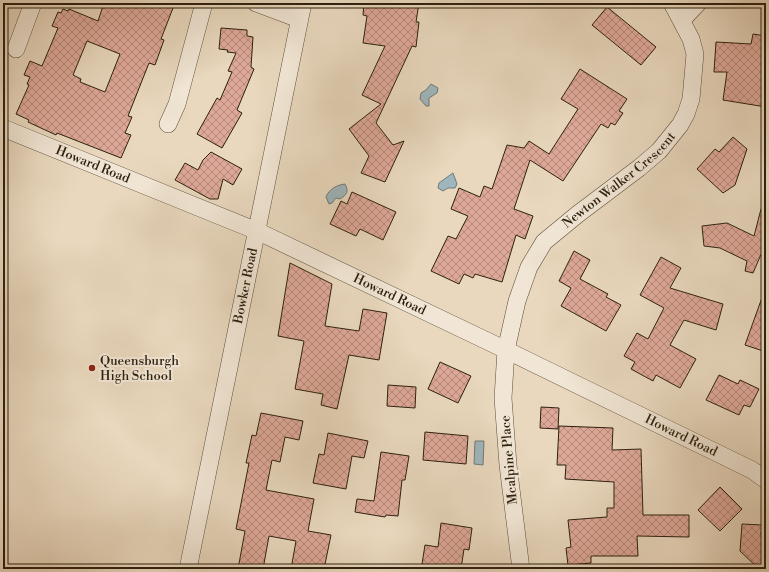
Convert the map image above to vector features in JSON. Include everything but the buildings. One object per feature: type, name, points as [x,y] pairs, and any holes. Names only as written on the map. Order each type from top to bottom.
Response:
[{"type":"street","points":[[16,49],[33,3]]},
{"type":"street","points":[[168,124],[177,104],[204,3]]},
{"type":"street","points":[[256,3],[299,20]]},
{"type":"street","name":"Bowker Road","points":[[188,569],[303,3]]},
{"type":"street","name":"Newton Walker Crescent","points":[[506,350],[523,281],[529,267],[544,242],[659,151],[680,125],[686,114],[691,99],[695,54],[691,38],[672,3]]},
{"type":"street","points":[[682,20],[698,3]]},
{"type":"street","name":"Howard Road","points":[[3,128],[257,231],[752,470],[766,480]]},
{"type":"street","name":"Mcalpine Place","points":[[506,350],[503,398],[505,428],[521,569]]},
{"type":"water","points":[[431,84],[438,88],[437,93],[429,98],[429,106],[426,106],[420,99],[421,93]]},
{"type":"water","points":[[453,173],[457,184],[455,188],[448,188],[443,191],[438,188],[439,183]]},
{"type":"water","points":[[345,184],[347,189],[346,194],[340,199],[336,198],[329,204],[326,197],[329,192],[336,186]]},
{"type":"water","points":[[475,441],[484,441],[483,465],[474,464]]},
{"type":"place","name":"Queensburgh High School","points":[[92,368]]}]
